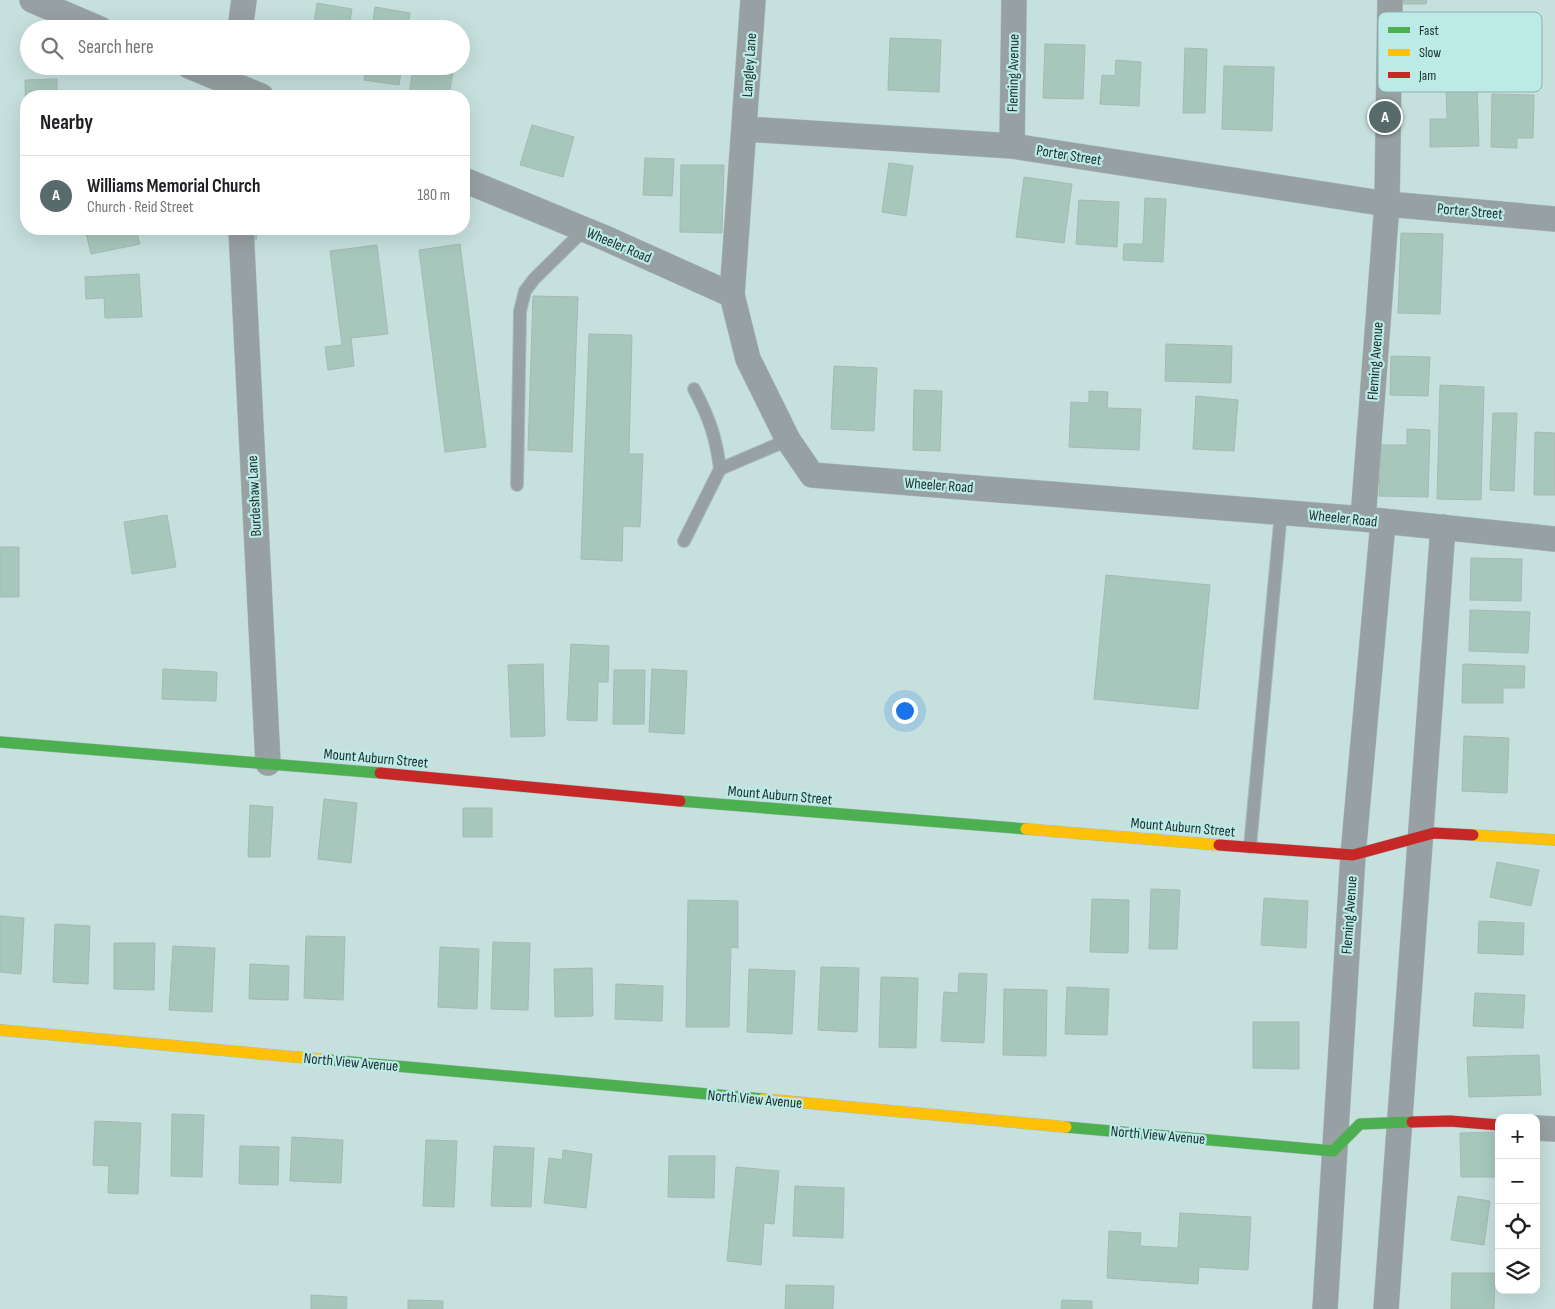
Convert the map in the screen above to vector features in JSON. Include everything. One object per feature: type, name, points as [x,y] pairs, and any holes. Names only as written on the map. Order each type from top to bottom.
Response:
[{"type":"street","points":[[32,0],[79,20]]},
{"type":"street","points":[[241,20],[244,0]]},
{"type":"street","name":"Langley Lane","points":[[745,129],[753,0]]},
{"type":"street","name":"Fleming Avenue","points":[[1012,146],[1014,0]]},
{"type":"street","points":[[213,75],[249,90]]},
{"type":"street","name":"Fleming Avenue","points":[[1325,1309],[1333,1151],[1373,520],[1387,204],[1389,92]]},
{"type":"street","points":[[732,295],[745,129]]},
{"type":"street","name":"Porter Street","points":[[745,129],[1012,146],[1387,204],[1555,219]]},
{"type":"street","name":"Wheeler Road","points":[[470,182],[732,295],[748,359],[788,440],[812,476],[1281,512],[1555,539]]},
{"type":"street","name":"Burdeshaw Lane","points":[[241,235],[268,763]]},
{"type":"street","points":[[1386,1309],[1422,836],[1443,527]]},
{"type":"street","name":"Mount Auburn Street","points":[[0,742],[268,763],[699,803],[1353,855],[1434,833],[1555,840]]},
{"type":"street","name":"North View Avenue","points":[[0,1030],[1333,1151]]},
{"type":"street","points":[[1333,1151],[1360,1124],[1450,1121],[1495,1125]]},
{"type":"street","points":[[1540,1128],[1555,1129]]},
{"type":"lane","points":[[517,485],[520,311],[525,291],[534,279],[584,230]]},
{"type":"lane","points":[[684,542],[720,469],[716,438],[694,388]]},
{"type":"lane","points":[[720,469],[788,440]]},
{"type":"lane","points":[[1250,847],[1281,512]]},
{"type":"building","points":[[1401,0],[1427,0],[1426,4],[1401,4]]},
{"type":"building","points":[[317,3],[352,9],[350,20],[314,20]]},
{"type":"building","points":[[375,7],[410,13],[409,20],[373,20]]},
{"type":"building","points":[[890,38],[941,40],[939,92],[888,90]]},
{"type":"building","points":[[1045,44],[1085,45],[1083,99],[1043,98]]},
{"type":"building","points":[[1185,48],[1207,49],[1205,113],[1183,113]]},
{"type":"building","points":[[1116,60],[1141,62],[1139,106],[1100,104],[1102,75],[1115,76]]},
{"type":"building","points":[[1224,66],[1274,67],[1272,131],[1222,129]]},
{"type":"building","points":[[365,75],[401,75],[399,85],[364,80]]},
{"type":"building","points":[[412,75],[452,75],[450,90],[410,90]]},
{"type":"building","points":[[57,79],[57,90],[25,90],[25,80]]},
{"type":"building","points":[[1446,92],[1477,92],[1479,146],[1430,147],[1430,119],[1447,119]]},
{"type":"building","points":[[1492,94],[1534,95],[1533,138],[1517,138],[1517,148],[1491,147]]},
{"type":"building","points":[[532,125],[574,137],[563,177],[520,165]]},
{"type":"building","points":[[645,158],[674,159],[672,196],[643,195]]},
{"type":"building","points":[[889,163],[913,166],[906,216],[882,212]]},
{"type":"building","points":[[681,165],[724,165],[722,233],[680,232]]},
{"type":"building","points":[[1024,177],[1072,184],[1064,243],[1016,237]]},
{"type":"building","points":[[1145,198],[1166,199],[1163,262],[1123,260],[1124,244],[1143,244]]},
{"type":"building","points":[[1079,200],[1119,202],[1117,247],[1076,244]]},
{"type":"building","points":[[1401,233],[1443,234],[1440,314],[1398,313]]},
{"type":"building","points":[[86,235],[138,235],[140,244],[91,254]]},
{"type":"building","points":[[232,235],[257,235],[256,240]]},
{"type":"building","points":[[460,244],[486,447],[445,452],[419,250]]},
{"type":"building","points":[[377,245],[388,334],[351,338],[354,366],[328,370],[325,347],[342,345],[330,251]]},
{"type":"building","points":[[139,274],[142,317],[105,318],[104,298],[86,299],[85,277]]},
{"type":"building","points":[[533,296],[578,297],[572,452],[528,450]]},
{"type":"building","points":[[589,334],[632,335],[629,454],[643,454],[640,527],[623,526],[622,561],[581,559]]},
{"type":"building","points":[[1166,344],[1232,346],[1231,383],[1165,381]]},
{"type":"building","points":[[1391,356],[1430,357],[1428,396],[1390,395]]},
{"type":"building","points":[[834,366],[877,368],[874,431],[831,429]]},
{"type":"building","points":[[1440,385],[1484,387],[1481,500],[1437,499]]},
{"type":"building","points":[[914,390],[942,391],[940,451],[913,450]]},
{"type":"building","points":[[1089,391],[1108,392],[1107,408],[1141,409],[1139,450],[1069,447],[1071,402],[1089,403]]},
{"type":"building","points":[[1196,396],[1238,400],[1234,451],[1193,449]]},
{"type":"building","points":[[1493,413],[1517,413],[1514,491],[1490,490]]},
{"type":"building","points":[[1407,429],[1430,430],[1428,497],[1379,496],[1381,445],[1407,445]]},
{"type":"building","points":[[1535,432],[1555,433],[1555,495],[1534,495]]},
{"type":"building","points":[[167,515],[176,567],[132,574],[124,522]]},
{"type":"building","points":[[0,547],[19,547],[19,597],[0,597]]},
{"type":"building","points":[[1471,558],[1522,559],[1521,601],[1470,600]]},
{"type":"building","points":[[1106,575],[1210,585],[1198,709],[1094,699]]},
{"type":"building","points":[[1470,610],[1530,612],[1528,653],[1469,651]]},
{"type":"building","points":[[571,644],[609,646],[608,682],[598,682],[597,721],[567,720]]},
{"type":"building","points":[[543,664],[545,736],[511,737],[508,665]]},
{"type":"building","points":[[1463,664],[1525,666],[1524,688],[1503,688],[1503,703],[1462,703]]},
{"type":"building","points":[[163,669],[217,672],[216,701],[162,699]]},
{"type":"building","points":[[652,669],[687,671],[684,734],[649,732]]},
{"type":"building","points":[[614,670],[645,670],[644,724],[613,724]]},
{"type":"building","points":[[1464,736],[1509,738],[1507,793],[1462,791]]},
{"type":"building","points":[[324,799],[357,803],[351,863],[318,859]]},
{"type":"building","points":[[250,805],[273,807],[270,857],[248,857]]},
{"type":"building","points":[[463,808],[492,808],[492,837],[463,837]]},
{"type":"building","points":[[1497,862],[1539,870],[1531,906],[1490,897]]},
{"type":"building","points":[[1151,889],[1180,890],[1177,949],[1149,949]]},
{"type":"building","points":[[1264,898],[1308,901],[1306,948],[1261,945]]},
{"type":"building","points":[[1092,899],[1129,900],[1128,953],[1090,952]]},
{"type":"building","points":[[688,900],[738,901],[738,948],[731,947],[729,1027],[686,1027]]},
{"type":"building","points":[[0,916],[24,918],[21,974],[0,972]]},
{"type":"building","points":[[1479,921],[1524,923],[1523,955],[1478,953]]},
{"type":"building","points":[[55,924],[90,926],[88,984],[53,982]]},
{"type":"building","points":[[306,936],[345,937],[343,1000],[304,998]]},
{"type":"building","points":[[493,942],[530,943],[528,1010],[491,1009]]},
{"type":"building","points":[[114,943],[155,943],[154,990],[114,989]]},
{"type":"building","points":[[173,946],[215,948],[212,1012],[169,1010]]},
{"type":"building","points":[[440,947],[479,949],[477,1009],[438,1007]]},
{"type":"building","points":[[250,964],[289,966],[288,1000],[249,999]]},
{"type":"building","points":[[821,967],[859,968],[857,1032],[818,1030]]},
{"type":"building","points":[[592,968],[593,1016],[555,1017],[554,969]]},
{"type":"building","points":[[749,969],[795,971],[792,1034],[747,1032]]},
{"type":"building","points":[[959,973],[987,974],[984,1043],[941,1041],[944,992],[958,993]]},
{"type":"building","points":[[881,977],[918,978],[916,1048],[879,1047]]},
{"type":"building","points":[[616,984],[663,986],[662,1021],[615,1019]]},
{"type":"building","points":[[1067,987],[1109,989],[1107,1035],[1065,1034]]},
{"type":"building","points":[[1004,989],[1047,990],[1046,1056],[1003,1055]]},
{"type":"building","points":[[1475,993],[1525,995],[1523,1028],[1473,1026]]},
{"type":"building","points":[[1253,1022],[1299,1022],[1299,1069],[1253,1068]]},
{"type":"building","points":[[1539,1055],[1541,1095],[1469,1097],[1467,1057]]},
{"type":"building","points":[[172,1114],[204,1115],[202,1177],[171,1176]]},
{"type":"building","points":[[95,1121],[141,1123],[138,1194],[108,1193],[109,1166],[93,1165]]},
{"type":"building","points":[[1495,1132],[1495,1177],[1461,1177],[1460,1133]]},
{"type":"building","points":[[292,1137],[343,1140],[341,1183],[290,1181]]},
{"type":"building","points":[[426,1140],[457,1141],[454,1207],[423,1206]]},
{"type":"building","points":[[240,1146],[279,1147],[278,1185],[239,1184]]},
{"type":"building","points":[[494,1146],[534,1148],[531,1207],[491,1206]]},
{"type":"building","points":[[563,1150],[592,1154],[586,1208],[544,1203],[549,1158],[562,1160]]},
{"type":"building","points":[[669,1156],[715,1156],[714,1198],[668,1197]]},
{"type":"building","points":[[736,1167],[779,1171],[774,1224],[764,1223],[761,1265],[727,1261]]},
{"type":"building","points":[[795,1186],[844,1188],[843,1238],[793,1236]]},
{"type":"building","points":[[1458,1196],[1490,1201],[1484,1245],[1451,1240]]},
{"type":"building","points":[[1180,1213],[1251,1217],[1248,1270],[1199,1267],[1198,1284],[1107,1278],[1109,1231],[1141,1233],[1140,1246],[1178,1248]]},
{"type":"building","points":[[1452,1273],[1495,1273],[1494,1309],[1451,1309]]},
{"type":"building","points":[[786,1285],[834,1286],[833,1309],[785,1309]]},
{"type":"building","points":[[311,1295],[347,1297],[346,1309],[311,1309]]},
{"type":"building","points":[[408,1300],[443,1301],[443,1309],[408,1309]]},
{"type":"building","points":[[1062,1300],[1092,1301],[1092,1309],[1061,1309]]},
{"type":"traffic: fast","points":[[0,742],[380,773]]},
{"type":"traffic: fast","points":[[680,801],[1026,829]]},
{"type":"traffic: fast","points":[[329,1060],[763,1099]]},
{"type":"traffic: fast","points":[[1066,1127],[1333,1151],[1360,1124],[1412,1122]]},
{"type":"traffic: slow","points":[[1026,829],[1219,845]]},
{"type":"traffic: slow","points":[[1473,835],[1555,840]]},
{"type":"traffic: slow","points":[[0,1030],[329,1060]]},
{"type":"traffic: slow","points":[[763,1099],[1066,1127]]},
{"type":"traffic: jam","points":[[380,773],[680,801]]},
{"type":"traffic: jam","points":[[1219,845],[1353,855],[1434,833],[1473,835]]},
{"type":"traffic: jam","points":[[1412,1122],[1450,1121],[1495,1125]]},
{"type":"place","name":"Williams Memorial Church","points":[[1385,117]]}]
